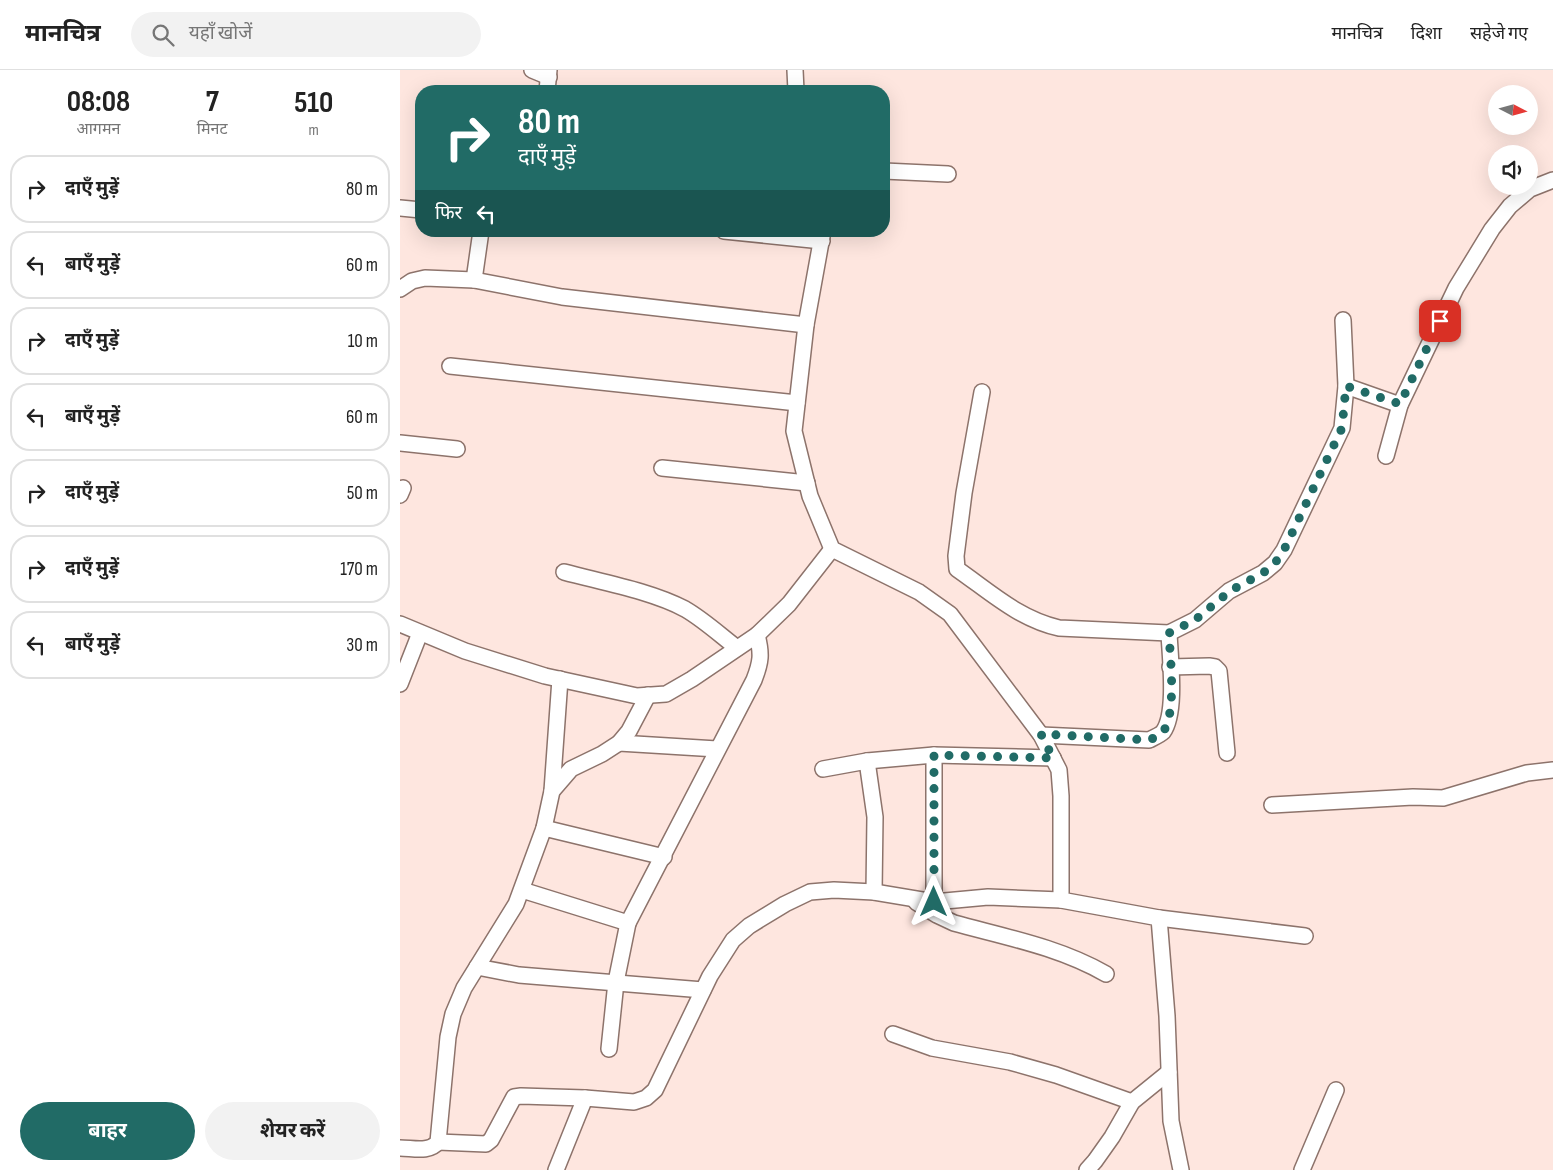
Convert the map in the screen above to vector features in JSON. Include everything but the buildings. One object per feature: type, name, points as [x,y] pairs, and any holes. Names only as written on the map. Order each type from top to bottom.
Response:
[{"type":"street","points":[[532,70],[548,79]]},
{"type":"street","points":[[795,70],[796,85]]},
{"type":"street","points":[[890,171],[948,174]]},
{"type":"street","points":[[1386,456],[1400,404],[1456,288],[1492,229],[1510,206],[1530,189],[1553,180]]},
{"type":"street","points":[[400,208],[415,209]]},
{"type":"street","points":[[474,280],[480,237]]},
{"type":"street","points":[[823,237],[806,326],[794,431],[810,496],[832,550],[919,592],[950,614],[1041,734],[1059,770],[1061,796],[1061,900]]},
{"type":"street","points":[[400,289],[412,281],[425,278],[474,280],[562,297],[806,326]]},
{"type":"street","points":[[982,392],[964,493],[956,556],[957,569],[1022,615],[1041,624],[1059,628],[1169,633],[1195,620],[1230,591],[1263,573],[1275,563],[1284,550],[1342,428],[1346,386],[1343,320]]},
{"type":"street","points":[[450,366],[797,403]]},
{"type":"street","points":[[1346,386],[1400,404]]},
{"type":"street","points":[[400,443],[457,449]]},
{"type":"street","points":[[662,468],[807,483]]},
{"type":"street","points":[[400,624],[465,651],[560,679],[637,696],[666,694],[692,679],[757,635],[789,604],[832,550]]},
{"type":"street","points":[[564,572],[650,595],[684,609],[702,620],[737,648]]},
{"type":"street","points":[[400,684],[420,632]]},
{"type":"street","points":[[1041,734],[1149,740],[1162,733],[1167,723],[1171,705],[1169,633]]},
{"type":"street","points":[[609,1048],[616,982],[628,923],[664,857],[754,680],[760,663],[761,650],[757,635]]},
{"type":"street","points":[[1170,667],[1209,666],[1215,667],[1218,671],[1227,754]]},
{"type":"street","points":[[400,1148],[428,1149],[438,1142],[448,1037],[453,1014],[464,988],[516,904],[544,828],[552,791],[560,679]]},
{"type":"street","points":[[552,791],[571,769],[602,754],[619,742],[628,731],[648,696]]},
{"type":"street","points":[[619,742],[718,749]]},
{"type":"street","points":[[824,769],[867,761],[934,755],[1053,758]]},
{"type":"street","points":[[934,755],[934,902]]},
{"type":"street","points":[[867,761],[875,817],[874,892]]},
{"type":"street","points":[[1272,806],[1413,797],[1443,798],[1527,773],[1553,770]]},
{"type":"street","points":[[544,828],[664,857]]},
{"type":"street","points":[[522,890],[628,923]]},
{"type":"street","points":[[438,1142],[486,1144],[491,1140],[514,1097],[585,1098],[634,1102],[646,1098],[656,1090],[710,976],[733,940],[749,926],[810,892],[834,890],[874,892],[934,902],[988,897],[1061,900],[1159,918],[1305,936]]},
{"type":"street","points":[[911,898],[937,915],[954,923],[1063,954],[1086,962],[1106,974]]},
{"type":"street","points":[[1159,918],[1164,971],[1171,1122],[1181,1170]]},
{"type":"street","points":[[477,967],[519,975],[703,990]]},
{"type":"street","points":[[893,1034],[932,1048],[1010,1062],[1047,1072],[1132,1102]]},
{"type":"street","points":[[1087,1170],[1095,1162],[1132,1102],[1169,1072]]},
{"type":"street","points":[[1302,1170],[1336,1090]]},
{"type":"street","points":[[556,1170],[585,1098]]},
{"type":"route","points":[[934,902],[934,755],[1053,758],[1041,734],[1149,740],[1162,733],[1167,723],[1171,705],[1169,633],[1195,620],[1230,591],[1263,573],[1275,563],[1284,550],[1342,428],[1346,386],[1400,404],[1440,321]]}]
